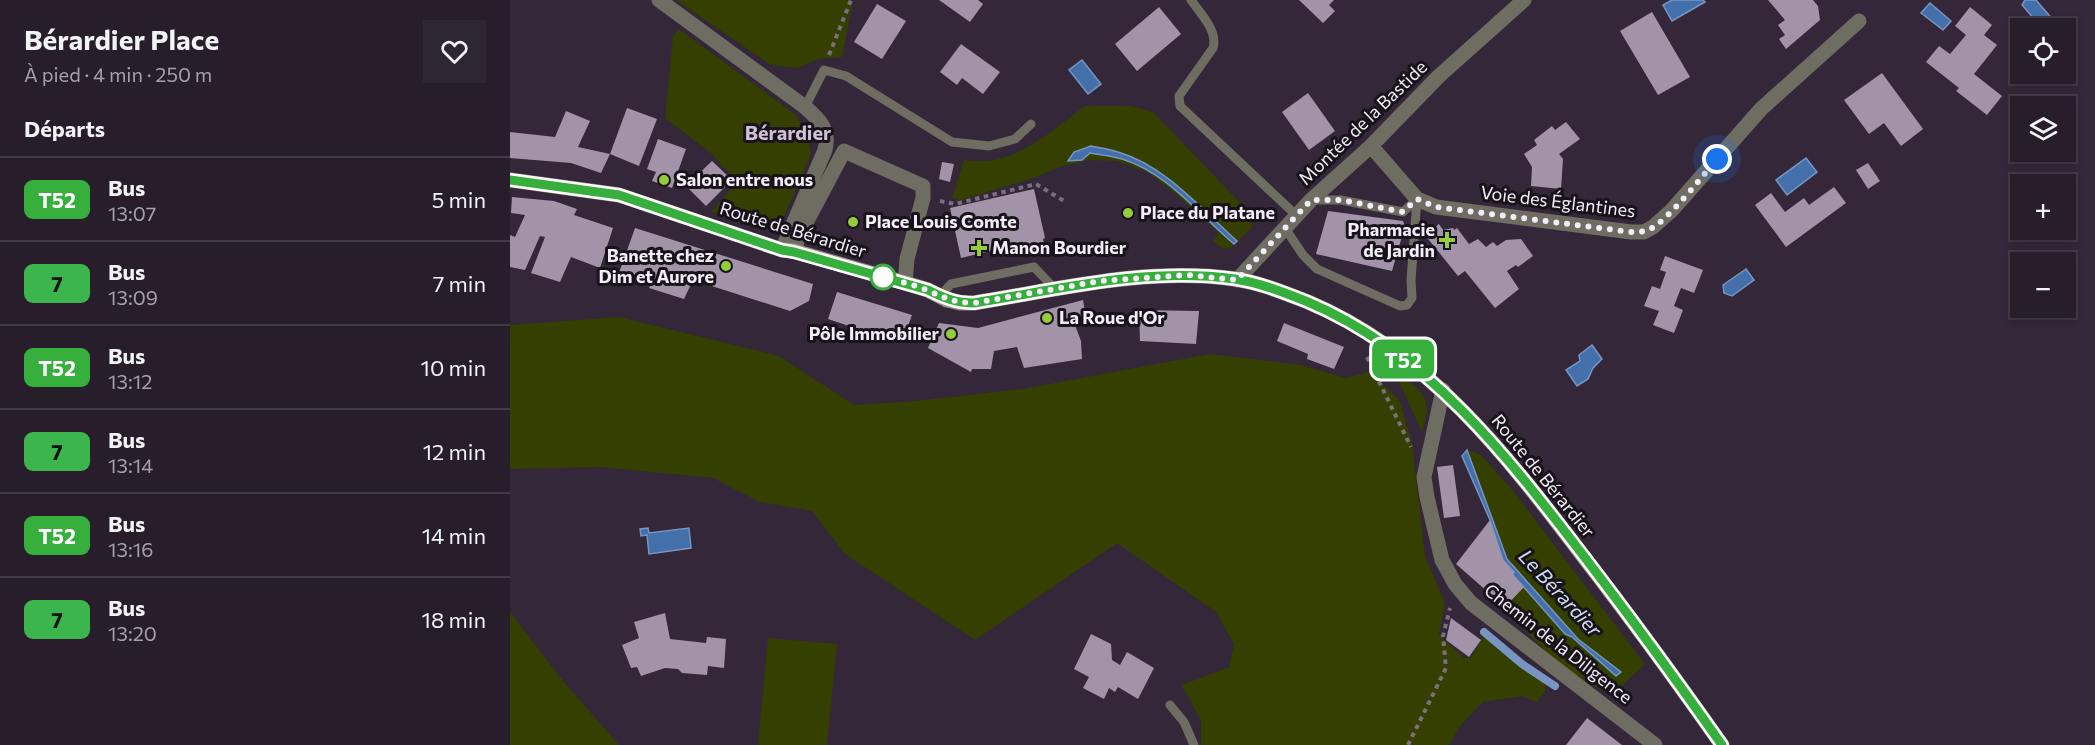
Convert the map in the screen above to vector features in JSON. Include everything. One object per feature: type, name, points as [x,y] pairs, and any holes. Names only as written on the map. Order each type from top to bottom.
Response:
[{"type":"main road","name":"Route de Bérardier","points":[[510,180],[619,195],[788,251],[905,283],[960,303],[974,303],[1100,281],[1187,275],[1237,280],[1283,292],[1350,321],[1384,343],[1443,390],[1480,428],[1536,494],[1636,625],[1722,745]]},
{"type":"street","points":[[659,0],[820,120],[828,139],[788,251]]},
{"type":"street","name":"Montée de la Bastide","points":[[1237,280],[1311,200],[1371,146],[1439,76],[1524,0]]},
{"type":"street","name":"Voie des Églantines","points":[[1417,199],[1436,207],[1644,232],[1672,210],[1761,109],[1859,21]]},
{"type":"street","points":[[1371,146],[1417,199]]},
{"type":"street","points":[[788,251],[799,236],[844,151],[923,186],[923,198],[907,259],[905,283]]},
{"type":"street","name":"Chemin de la Diligence","points":[[1443,390],[1424,477],[1442,560],[1455,584],[1471,603],[1655,745]]},
{"type":"lane","points":[[1191,0],[1209,26],[1215,40],[1213,48],[1179,96],[1180,106],[1298,216]]},
{"type":"lane","points":[[805,107],[824,70],[846,76],[952,142],[989,146],[1015,139],[1031,124]]},
{"type":"lane","points":[[1311,200],[1341,200],[1403,212],[1417,199]]},
{"type":"lane","points":[[1285,228],[1303,255],[1317,269],[1400,306],[1407,305],[1412,298],[1411,280],[1417,199]]},
{"type":"lane","points":[[940,296],[951,284],[1034,267],[1056,289]]},
{"type":"lane","points":[[1170,705],[1184,722],[1194,745]]},
{"type":"path","points":[[824,70],[851,0]]},
{"type":"path","points":[[923,198],[955,205],[1036,184],[1064,201]]},
{"type":"path","points":[[1350,321],[1411,448]]},
{"type":"path","points":[[1408,745],[1446,668],[1443,636],[1455,584]]},
{"type":"green space","points":[[676,0],[853,0],[842,57],[819,59],[797,68],[771,65]]},
{"type":"green space","points":[[679,29],[796,115],[808,136],[811,154],[782,221],[770,225],[711,212],[737,182],[712,154],[665,118],[673,36]]},
{"type":"green space","points":[[1085,106],[1130,106],[1153,112],[1253,216],[1251,229],[1230,248],[1223,249],[1213,241],[1219,233],[1176,194],[1149,173],[1117,161],[1089,160],[1059,167],[1034,178],[961,200],[952,198],[964,160],[999,159],[1014,154],[1043,138]]},
{"type":"green space","points":[[619,317],[779,356],[854,405],[916,401],[1023,389],[1210,354],[1301,365],[1346,378],[1369,372],[1399,399],[1412,443],[1425,556],[1445,603],[1439,635],[1464,658],[1471,658],[1486,631],[1543,677],[1546,690],[1537,702],[1523,696],[1483,702],[1460,726],[1449,745],[1201,745],[1201,721],[1182,685],[1229,667],[1234,644],[1216,612],[1117,543],[975,640],[845,554],[812,511],[760,502],[713,478],[601,467],[510,469],[510,325]]},
{"type":"green space","points":[[1395,373],[1424,396],[1426,411],[1422,432]]},
{"type":"green space","points":[[1467,450],[1481,455],[1513,491],[1645,664],[1611,696],[1558,664],[1505,609],[1526,582],[1508,558]]},
{"type":"green space","points":[[510,612],[563,681],[619,745],[510,745]]},
{"type":"green space","points":[[768,638],[837,644],[827,745],[758,745]]},
{"type":"water","points":[[1672,0],[1703,0],[1705,2],[1672,21],[1663,5]]},
{"type":"water","points":[[2025,0],[2036,0],[2051,18],[2033,18],[2022,5]]},
{"type":"water","points":[[1930,3],[1951,21],[1943,30],[1921,13]]},
{"type":"water","points":[[1082,60],[1101,84],[1088,94],[1069,70]]},
{"type":"water","points":[[1091,146],[1118,152],[1152,167],[1182,190],[1237,241],[1234,244],[1168,184],[1139,165],[1118,158],[1090,153],[1082,160],[1068,161],[1074,152]]},
{"type":"water","points":[[1806,158],[1817,172],[1787,195],[1776,180]]},
{"type":"water","points":[[1746,269],[1754,280],[1732,296],[1724,293],[1723,285]]},
{"type":"water","points":[[1592,345],[1602,359],[1593,368],[1588,379],[1577,386],[1566,370],[1580,361],[1579,355]]},
{"type":"water","points":[[1467,450],[1507,559],[1578,639],[1621,672],[1616,676],[1572,637],[1565,634],[1513,575],[1514,572],[1503,560],[1490,520],[1462,456]]},
{"type":"water","points":[[648,528],[649,533],[689,528],[691,548],[649,554],[647,535],[641,536],[640,529]]},
{"type":"building","points":[[939,0],[978,0],[983,4],[970,22]]},
{"type":"building","points":[[1299,0],[1334,0],[1329,5],[1335,11],[1323,23]]},
{"type":"building","points":[[1768,0],[1813,0],[1818,6],[1820,20],[1786,49],[1779,39],[1785,35],[1778,25],[1785,20]]},
{"type":"building","points":[[877,4],[906,21],[882,59],[854,42]]},
{"type":"building","points":[[1159,7],[1181,34],[1137,71],[1115,44]]},
{"type":"building","points":[[1970,7],[1992,25],[1984,35],[1997,45],[1974,74],[2002,96],[1987,115],[1956,91],[1959,88],[1926,62],[1939,46],[1950,54],[1966,35],[1955,26]]},
{"type":"building","points":[[1652,12],[1690,77],[1658,95],[1620,31]]},
{"type":"building","points":[[961,44],[1000,72],[983,94],[962,78],[957,85],[940,72]]},
{"type":"building","points":[[1882,73],[1923,129],[1901,146],[1884,123],[1869,134],[1844,100]]},
{"type":"building","points":[[1308,93],[1335,131],[1309,150],[1282,112]]},
{"type":"building","points":[[627,108],[657,119],[639,166],[610,154]]},
{"type":"building","points":[[566,111],[590,121],[578,147],[610,154],[601,173],[571,163],[510,158],[510,132],[555,137]]},
{"type":"building","points":[[1566,122],[1580,139],[1559,154],[1563,159],[1561,189],[1531,186],[1532,167],[1524,154],[1537,145],[1534,140],[1552,126],[1555,130]]},
{"type":"building","points":[[658,139],[686,149],[672,188],[652,181],[656,172],[647,169]]},
{"type":"building","points":[[712,161],[732,180],[706,206],[686,186]]},
{"type":"building","points":[[942,162],[954,164],[950,182],[939,179]]},
{"type":"building","points":[[1868,163],[1880,181],[1868,189],[1856,170]]},
{"type":"building","points":[[1834,187],[1846,203],[1786,247],[1755,205],[1771,193],[1785,212],[1804,198],[1809,205]]},
{"type":"building","points":[[1034,189],[1045,247],[1005,257],[1003,248],[961,258],[950,208]]},
{"type":"building","points":[[512,197],[554,201],[577,209],[574,215],[613,228],[600,268],[571,257],[560,282],[531,273],[545,237],[540,236],[525,270],[510,267],[510,235],[515,237],[525,215],[511,213]]},
{"type":"building","points":[[1328,211],[1403,221],[1405,226],[1392,271],[1316,254]]},
{"type":"building","points":[[1439,224],[1443,230],[1457,228],[1469,244],[1478,239],[1486,247],[1493,242],[1497,246],[1506,240],[1521,239],[1533,256],[1518,267],[1516,265],[1507,271],[1519,289],[1495,308],[1465,271],[1458,276],[1425,235]]},
{"type":"building","points":[[635,228],[813,284],[809,301],[790,311],[693,280],[684,299],[649,288],[651,284],[619,273]]},
{"type":"building","points":[[1665,256],[1703,270],[1694,293],[1681,288],[1674,306],[1683,310],[1674,333],[1653,325],[1659,311],[1644,306],[1652,286],[1660,289],[1666,272],[1660,270]]},
{"type":"building","points":[[837,292],[912,315],[903,340],[884,333],[881,341],[861,330],[828,319]]},
{"type":"building","points":[[1083,300],[1086,318],[1073,320],[1081,341],[1082,359],[1024,368],[1017,347],[994,351],[991,369],[972,369],[971,372],[928,348],[939,323],[978,328]]},
{"type":"building","points":[[1139,310],[1199,311],[1196,344],[1140,341]]},
{"type":"building","points":[[1284,323],[1344,347],[1334,369],[1307,359],[1308,354],[1277,341]]},
{"type":"building","points":[[1453,465],[1460,516],[1444,518],[1437,467]]},
{"type":"building","points":[[1490,520],[1503,560],[1524,587],[1505,607],[1456,564]]},
{"type":"building","points":[[665,613],[670,639],[706,643],[707,637],[726,639],[724,668],[708,666],[707,675],[682,673],[678,669],[665,668],[641,676],[637,667],[631,668],[622,645],[639,638],[634,622]]},
{"type":"building","points":[[1451,618],[1481,640],[1469,657],[1446,640]]},
{"type":"building","points":[[1091,634],[1111,644],[1112,660],[1120,665],[1127,652],[1154,668],[1138,699],[1118,687],[1115,692],[1109,688],[1104,699],[1083,688],[1089,677],[1074,669]]},
{"type":"building","points":[[1587,718],[1622,745],[1566,745]]},
{"type":"waterway","points":[[1484,632],[1522,664],[1555,686]]},
{"type":"bus line","name":"T52","points":[[510,180],[619,195],[782,250],[928,290],[947,300],[960,303],[974,303],[1100,281],[1187,275],[1237,280],[1258,285],[1283,292],[1335,314],[1384,343],[1443,390],[1480,428],[1536,494],[1683,688],[1722,745]]},
{"type":"place","name":"Salon entre nous","points":[[664,180]]},
{"type":"place","name":"Place du Platane","points":[[1128,213]]},
{"type":"place","name":"Place Louis Comte","points":[[853,222]]},
{"type":"place","name":"Pharmacie de Jardin","points":[[1447,240]]},
{"type":"place","name":"Manon Bourdier","points":[[979,248]]},
{"type":"place","name":"Banette chez Dim et Aurore","points":[[726,266]]},
{"type":"place","name":"La Roue d'Or","points":[[1047,318]]},
{"type":"place","name":"Pôle Immobilier","points":[[951,334]]},
{"type":"district","name":"Bérardier","points":[[788,133]]},
{"type":"route","points":[[883,277],[928,290],[947,300],[960,303],[974,303],[1100,281],[1164,275],[1237,280],[1311,200],[1341,200],[1403,212],[1417,199],[1436,207],[1644,232],[1672,210],[1717,159]]},
{"type":"water label","name":"Le Bérardier","points":[[1560,593]]}]
